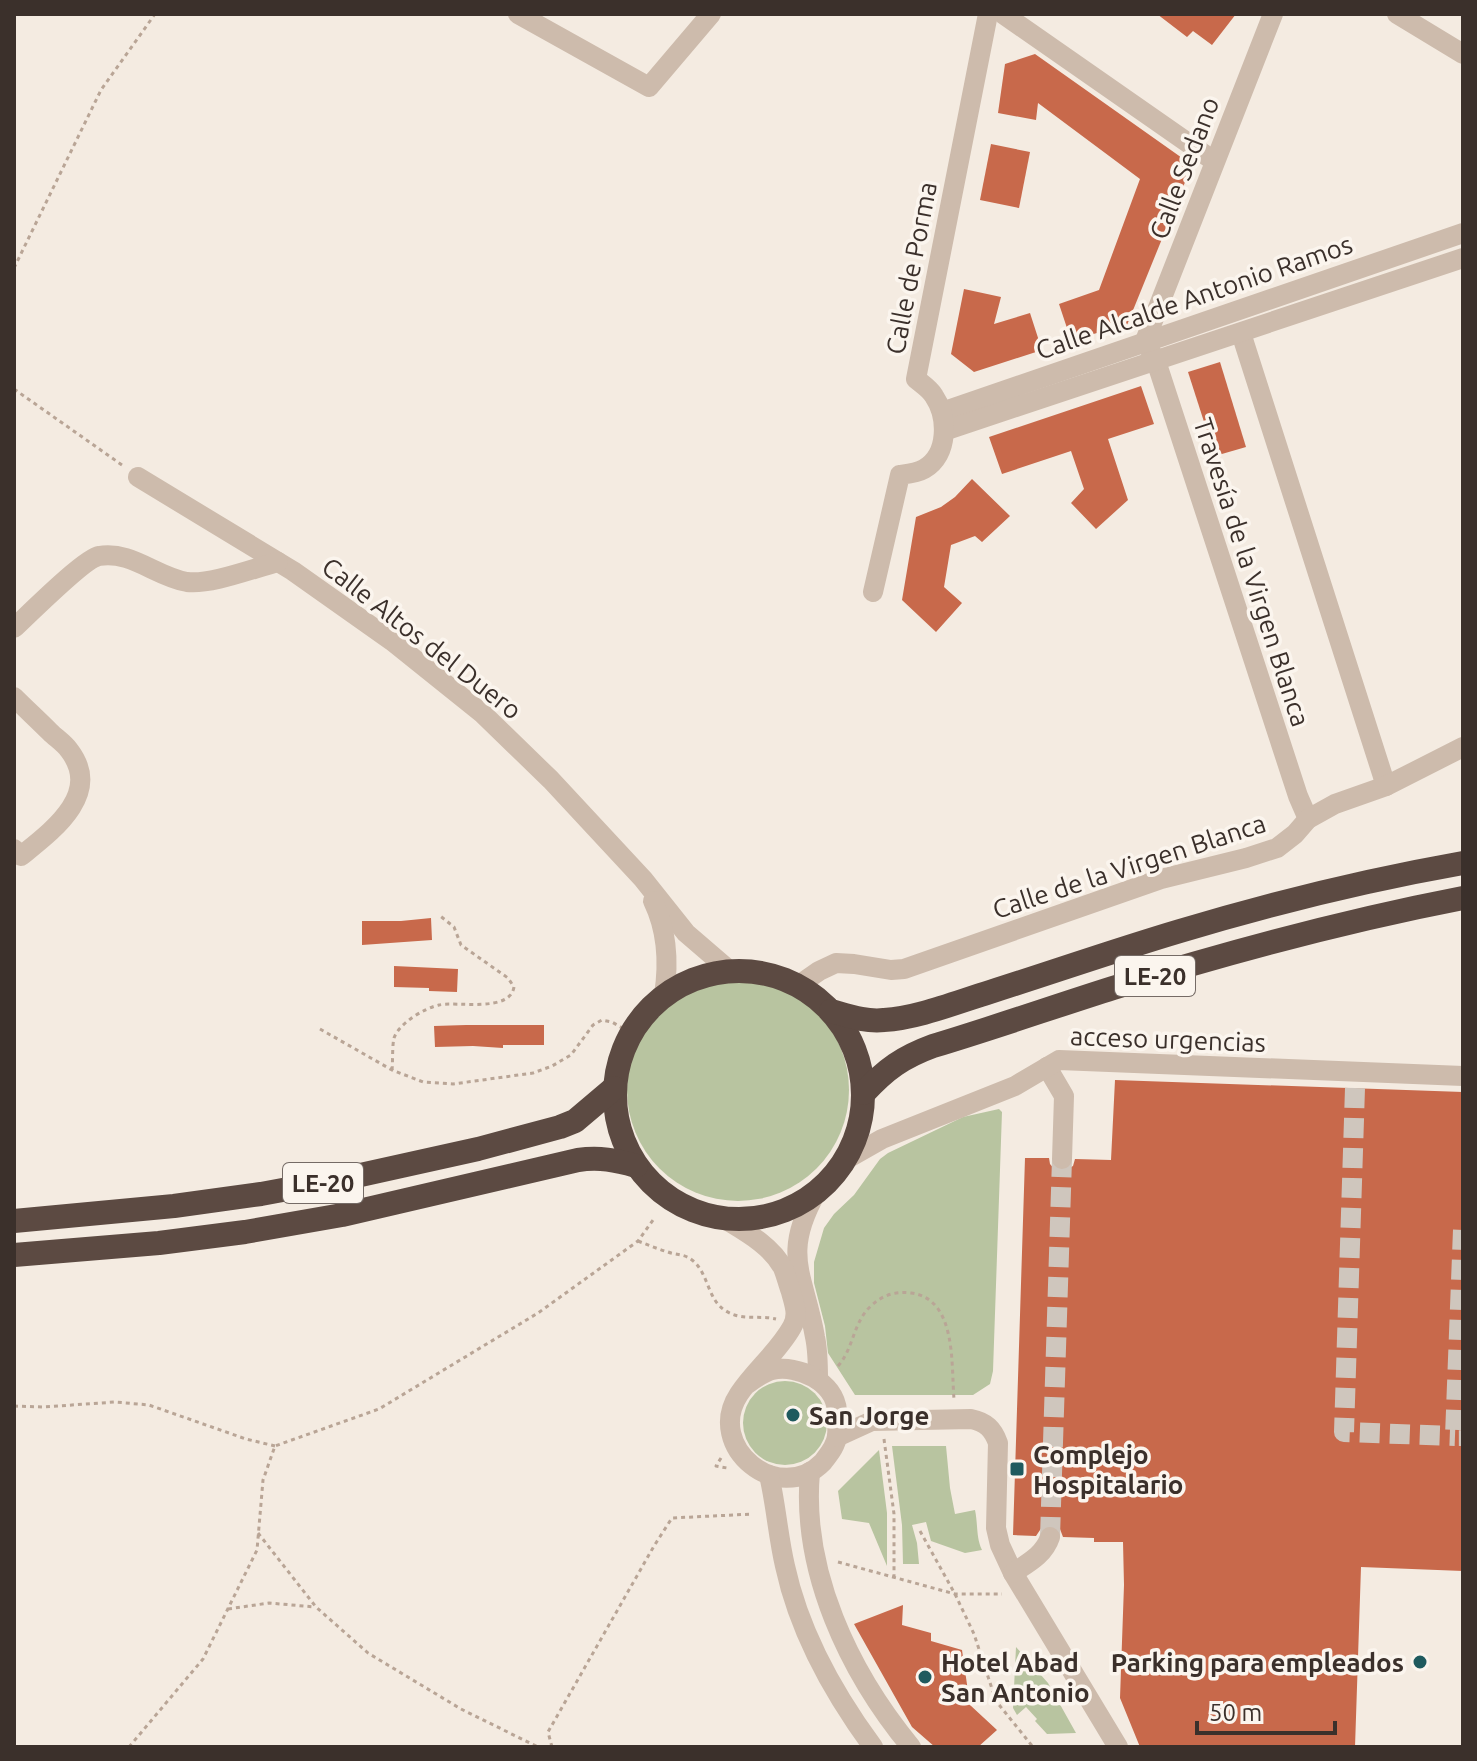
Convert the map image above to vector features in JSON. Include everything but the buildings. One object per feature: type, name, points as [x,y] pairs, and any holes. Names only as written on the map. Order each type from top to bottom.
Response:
[{"type":"highway","name":"LE-20","points":[[831,1011],[864,1020],[900,1018],[1259,908],[1463,863]]},
{"type":"highway","name":"LE-20","points":[[864,1093],[891,1066],[910,1054],[933,1046],[1271,942],[1345,922],[1463,898]]},
{"type":"highway","name":"LE-20","points":[[729,970],[753,971],[799,985],[831,1011],[845,1029],[861,1071],[864,1093],[859,1128],[845,1160],[816,1193],[772,1215],[747,1219],[723,1218],[688,1209],[657,1189],[636,1166],[618,1129],[614,1088],[621,1054],[631,1033],[646,1010],[664,995],[695,978],[729,970]]},
{"type":"highway","name":"LE-20","points":[[14,1221],[174,1206],[261,1194],[478,1149],[575,1121],[614,1088]]},
{"type":"highway","name":"LE-20","points":[[14,1255],[159,1243],[245,1232],[342,1215],[578,1160],[618,1160],[636,1166]]},
{"type":"street","points":[[518,14],[649,87],[707,15]]},
{"type":"street","name":"Calle de Porma","points":[[943,422],[933,394],[916,379],[988,14]]},
{"type":"street","points":[[1003,14],[1214,161]]},
{"type":"street","name":"Calle Sedano","points":[[1145,341],[1273,14]]},
{"type":"street","points":[[1397,14],[1457,46]]},
{"type":"street","name":"Calle Alcalde Antonio Ramos","points":[[943,422],[1145,341],[1463,233]]},
{"type":"street","name":"Calle Alcalde Antonio Ramos","points":[[943,422],[1156,361],[1463,258]]},
{"type":"street","points":[[1241,333],[1386,786]]},
{"type":"street","name":"Travesía de la Virgen Blanca","points":[[1145,341],[1156,361],[1308,819]]},
{"type":"street","points":[[873,592],[900,475],[924,469],[934,460],[941,448],[943,422]]},
{"type":"street","name":"Calle Altos del Duero","points":[[138,477],[278,562],[392,641],[483,714],[551,780],[643,879],[686,933],[729,970]]},
{"type":"street","points":[[14,628],[96,556],[120,555],[189,582],[208,582],[278,562]]},
{"type":"street","points":[[14,697],[70,751],[79,772],[79,791],[72,808],[56,828],[21,856],[14,849]]},
{"type":"street","name":"Calle de la Virgen Blanca","points":[[799,985],[836,963],[904,969],[1161,879],[1277,848],[1308,819],[1335,804],[1386,786],[1463,747]]},
{"type":"street","name":"Calle Altos del Duero","points":[[643,879],[660,915],[667,974],[664,995]]},
{"type":"street","name":"acceso urgencias","points":[[845,1160],[882,1139],[1015,1086],[1059,1060],[1355,1080],[1463,1076]]},
{"type":"street","points":[[1047,1067],[1064,1096],[1062,1159]]},
{"type":"street","points":[[723,1218],[745,1231],[772,1254],[783,1269],[795,1306],[794,1324],[772,1356],[737,1396],[730,1423],[732,1436],[745,1461],[769,1475],[787,1477],[810,1472],[830,1453],[837,1437],[836,1405],[829,1391],[797,1261],[804,1214],[816,1193]]},
{"type":"street","points":[[746,1385],[774,1370],[789,1369],[825,1376]]},
{"type":"street","points":[[836,1405],[872,1421]]},
{"type":"street","points":[[837,1437],[872,1421],[971,1419],[989,1427],[998,1443],[996,1528],[1000,1545],[1013,1573],[1118,1747]]},
{"type":"street","points":[[810,1472],[808,1514],[811,1541],[832,1613],[867,1684],[911,1747]]},
{"type":"street","points":[[769,1475],[785,1566],[800,1616],[821,1663],[873,1747]]},
{"type":"street","points":[[1013,1573],[1040,1554],[1050,1537]]},
{"type":"path","points":[[14,268],[101,90],[155,14]]},
{"type":"path","points":[[14,389],[138,477]]},
{"type":"path","points":[[392,1070],[395,1037],[408,1020],[439,1005],[482,1005],[507,999],[513,993],[514,987],[508,978],[461,945],[454,927],[439,915]]},
{"type":"path","points":[[320,1029],[392,1070],[423,1082],[453,1084],[533,1073],[552,1066],[571,1055],[593,1025],[602,1020],[631,1033]]},
{"type":"path","points":[[14,1406],[115,1402],[149,1405],[275,1446],[379,1409],[538,1313],[638,1241],[653,1220]]},
{"type":"path","points":[[638,1241],[694,1261],[719,1306],[729,1313],[783,1321]]},
{"type":"path","points":[[825,1376],[847,1354],[856,1329],[869,1307],[890,1294],[916,1294],[929,1299],[939,1308],[946,1321],[954,1399]]},
{"type":"path","points":[[884,1439],[894,1514],[894,1577]]},
{"type":"path","points":[[129,1747],[203,1659],[257,1550],[263,1480],[275,1446]]},
{"type":"path","points":[[552,1747],[548,1732],[672,1518],[753,1514]]},
{"type":"path","points":[[920,1531],[974,1634],[996,1701],[1033,1747]]},
{"type":"path","points":[[258,1533],[316,1607],[368,1653],[461,1709],[538,1747]]},
{"type":"path","points":[[827,1559],[955,1594],[1014,1594]]},
{"type":"path","points":[[228,1609],[269,1603],[316,1607]]},
{"type":"green space","points":[[738,979],[780,988],[816,1012],[840,1048],[849,1090],[840,1132],[816,1168],[780,1192],[738,1201],[696,1192],[660,1168],[636,1132],[627,1090],[636,1048],[660,1012],[696,988]]},
{"type":"green space","points":[[999,1109],[1002,1112],[993,1371],[990,1384],[973,1395],[855,1395],[828,1353],[814,1283],[814,1262],[824,1228],[888,1153],[963,1117]]},
{"type":"green space","points":[[785,1381],[801,1384],[815,1393],[824,1407],[827,1423],[824,1439],[815,1453],[801,1462],[785,1465],[769,1462],[755,1453],[746,1439],[743,1423],[746,1407],[755,1393],[769,1384]]},
{"type":"green space","points":[[892,1446],[946,1446],[955,1514],[975,1510],[982,1550],[965,1553],[931,1541],[926,1522],[912,1525],[919,1564],[903,1564],[902,1525]]},
{"type":"green space","points":[[879,1450],[887,1513],[887,1566],[869,1523],[842,1519],[838,1491]]},
{"type":"green space","points":[[1016,1647],[1048,1683],[1076,1733],[1047,1734],[1026,1707],[1017,1715],[1013,1708]]},
{"type":"tunnel","points":[[1355,1088],[1344,1432],[1455,1436]]},
{"type":"tunnel","points":[[1050,1537],[1062,1159]]},
{"type":"tunnel","points":[[1463,1230],[1455,1436],[1463,1436]]},
{"type":"place","name":"San Jorge","points":[[793,1415]]},
{"type":"place","name":"Complejo Hospitalario","points":[[1017,1469]]},
{"type":"place","name":"Parking para empleados","points":[[1420,1662]]},
{"type":"place","name":"Hotel Abad San Antonio","points":[[925,1677]]}]
